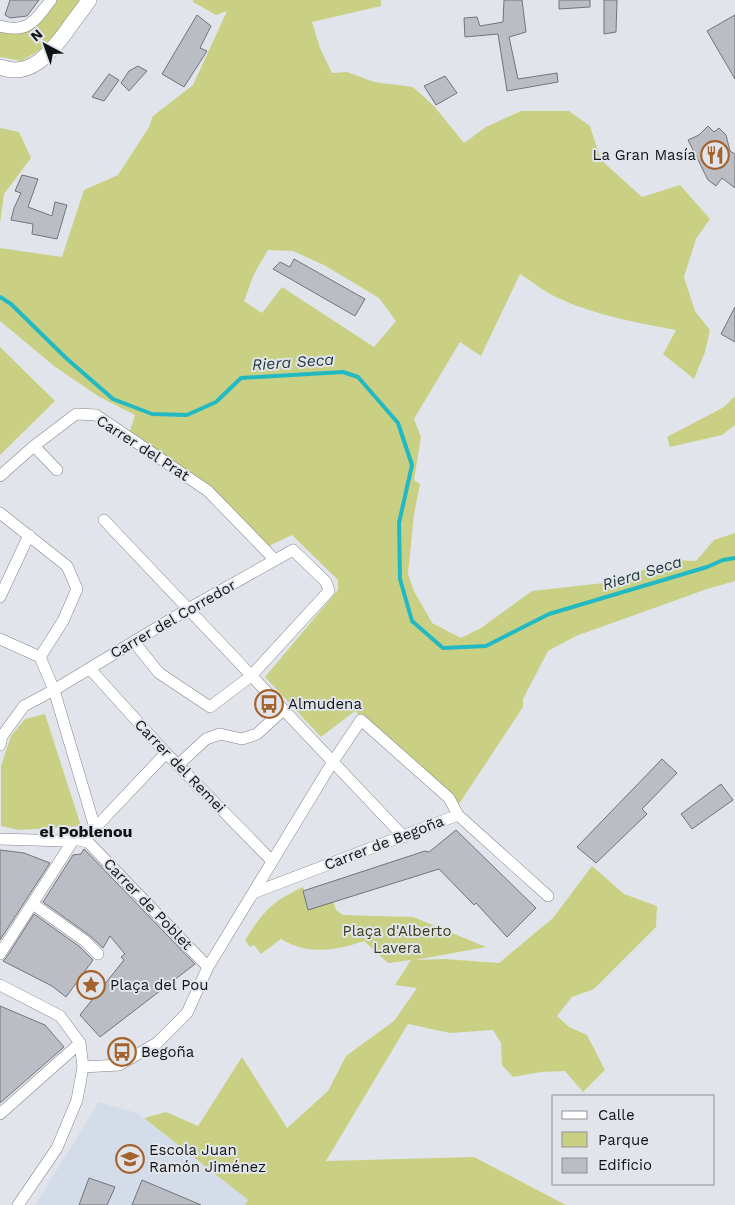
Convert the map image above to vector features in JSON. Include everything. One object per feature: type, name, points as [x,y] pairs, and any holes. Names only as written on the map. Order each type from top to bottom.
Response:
[{"type":"main road","points":[[0,67],[8,70],[20,70],[42,60],[52,50],[89,0]]},
{"type":"street","points":[[0,26],[11,29],[32,24],[51,0]]},
{"type":"street","name":"Carrer del Prat","points":[[0,476],[34,446],[76,414],[96,415],[208,491],[275,560]]},
{"type":"street","points":[[34,446],[57,470]]},
{"type":"street","points":[[0,513],[67,566],[77,589],[63,621],[40,657]]},
{"type":"street","points":[[104,520],[404,837]]},
{"type":"street","points":[[0,597],[28,536]]},
{"type":"street","name":"Carrer del Corredor","points":[[0,745],[2,736],[24,706],[54,690],[188,609],[293,550],[326,582],[329,591],[251,676]]},
{"type":"street","points":[[0,639],[40,657],[54,690],[95,828],[166,754]]},
{"type":"street","points":[[134,642],[159,673],[210,707],[251,676]]},
{"type":"street","name":"Carrer del Remei","points":[[90,668],[166,754],[272,861]]},
{"type":"street","points":[[178,766],[206,739],[220,734],[242,739],[257,734],[283,710]]},
{"type":"street","points":[[83,1067],[119,1064],[157,1043],[187,1013],[208,967],[332,763],[361,720],[449,798],[458,815]]},
{"type":"street","name":"Carrer de Begoña","points":[[253,893],[458,815],[548,896]]},
{"type":"street","points":[[0,839],[65,841],[74,839]]},
{"type":"street","points":[[0,954],[34,904],[74,839]]},
{"type":"street","name":"Carrer de Poblet","points":[[74,839],[88,842],[208,967]]},
{"type":"street","points":[[34,904],[85,941],[98,954]]},
{"type":"street","points":[[0,985],[60,1016],[80,1043],[83,1067],[77,1100],[57,1148],[18,1205]]},
{"type":"street","points":[[0,1114],[80,1043]]},
{"type":"shaded area","name":"Escola Juan Ramón Jiménez","points":[[99,1102],[137,1113],[248,1200],[245,1205],[35,1205]]},
{"type":"green space","points":[[51,0],[83,0],[49,45],[21,61],[0,57],[0,26],[32,24]]},
{"type":"green space","points":[[193,0],[381,0],[381,6],[312,22],[320,48],[332,73],[347,72],[374,82],[413,87],[434,106],[464,143],[486,127],[521,111],[569,111],[590,126],[601,160],[642,197],[680,185],[710,219],[696,239],[684,277],[695,311],[710,330],[705,352],[694,379],[663,354],[676,330],[630,321],[569,303],[552,295],[520,274],[481,356],[460,342],[414,419],[421,437],[414,480],[420,484],[414,514],[408,574],[414,591],[432,623],[461,638],[481,628],[532,591],[604,583],[674,560],[696,561],[714,540],[735,533],[735,581],[707,589],[576,636],[548,651],[523,699],[523,707],[459,804],[355,711],[321,737],[265,677],[338,590],[338,580],[292,535],[269,546],[220,497],[130,431],[135,415],[98,396],[54,366],[0,321],[0,248],[62,257],[84,190],[118,175],[149,127],[153,116],[193,85],[227,11],[216,15],[193,2]],"holes":[[[268,250],[293,251],[324,265],[379,298],[396,321],[374,347],[282,287],[262,313],[244,301],[254,274]]]},
{"type":"green space","points":[[0,128],[19,132],[31,158],[4,194],[0,224]]},
{"type":"green space","points":[[0,347],[55,401],[0,455]]},
{"type":"green space","points":[[735,396],[735,425],[722,435],[670,447],[667,437],[724,407]]},
{"type":"green space","points":[[45,714],[81,826],[19,830],[1,826],[1,766],[11,736],[25,719]]},
{"type":"green space","name":"Plaça d'Alberto Lavera","points":[[592,866],[624,894],[657,906],[656,927],[594,989],[572,997],[557,1016],[569,1027],[587,1035],[605,1070],[583,1092],[565,1071],[541,1072],[513,1077],[502,1065],[501,1043],[493,1030],[450,1033],[408,1024],[326,1161],[474,1157],[566,1205],[245,1205],[248,1200],[144,1118],[166,1112],[198,1126],[242,1057],[287,1128],[328,1091],[346,1056],[394,1021],[417,988],[395,985],[411,960],[388,963],[364,941],[322,950],[301,947],[281,939],[261,954],[254,945],[250,947],[245,940],[263,914],[292,892],[303,887],[310,907],[333,901],[336,910],[343,915],[413,917],[486,947],[415,960],[444,959],[499,963],[553,918]]},
{"type":"building","points":[[10,0],[39,0],[27,16],[10,18],[5,15]]},
{"type":"building","points":[[504,0],[522,0],[526,32],[509,37],[518,79],[557,73],[558,82],[507,91],[498,34],[465,37],[464,18],[477,17],[480,26],[503,22]]},
{"type":"building","points":[[559,0],[590,0],[590,7],[559,9]]},
{"type":"building","points":[[604,0],[617,0],[616,32],[604,34]]},
{"type":"building","points":[[197,15],[211,26],[200,48],[207,51],[184,87],[162,74]]},
{"type":"building","points":[[735,15],[735,79],[707,31]]},
{"type":"building","points":[[138,66],[147,71],[129,91],[121,83],[129,71]]},
{"type":"building","points":[[109,74],[119,80],[104,101],[92,97]]},
{"type":"building","points":[[445,76],[457,93],[436,105],[424,86]]},
{"type":"building","points":[[708,126],[714,132],[719,128],[726,135],[730,151],[735,154],[735,188],[722,178],[716,186],[708,180],[688,140],[699,135]]},
{"type":"building","points":[[22,175],[38,179],[28,207],[52,216],[55,202],[67,205],[57,239],[32,234],[33,224],[11,220],[21,193],[15,191]]},
{"type":"building","points":[[294,259],[365,299],[355,316],[273,269],[280,262],[290,267]]},
{"type":"building","points":[[735,307],[735,342],[721,334]]},
{"type":"building","points":[[662,759],[677,773],[642,809],[647,814],[596,863],[577,847]]},
{"type":"building","points":[[721,784],[733,800],[692,829],[681,814]]},
{"type":"building","points":[[456,830],[536,908],[507,937],[476,903],[474,905],[439,869],[308,910],[303,891],[425,851],[429,852]]},
{"type":"building","points":[[84,849],[195,964],[100,1037],[80,1015],[124,960],[121,957],[125,954],[110,936],[103,948],[89,935],[43,902],[73,855],[81,854]]},
{"type":"building","points":[[0,850],[24,853],[50,863],[0,940]]},
{"type":"building","points":[[34,914],[80,947],[93,960],[66,997],[52,986],[3,961]]},
{"type":"building","points":[[0,1006],[45,1025],[64,1047],[0,1103]]},
{"type":"building","points":[[89,1178],[115,1187],[107,1205],[79,1205]]},
{"type":"building","points":[[142,1180],[201,1205],[132,1205]]},
{"type":"waterway","name":"Riera Seca","points":[[0,297],[11,304],[66,358],[113,399],[152,414],[187,415],[216,402],[241,378],[343,372],[358,377],[398,423],[412,465],[399,523],[400,579],[412,621],[443,648],[486,646],[549,614],[707,567],[723,560],[735,558]]},
{"type":"place","name":"La Gran Masía","points":[[715,155]]},
{"type":"place","name":"Almudena","points":[[269,704]]},
{"type":"place","name":"Plaça del Pou","points":[[91,985]]},
{"type":"place","name":"Begoña","points":[[122,1052]]},
{"type":"place","name":"Escola Juan Ramón Jiménez","points":[[130,1159]]},
{"type":"district","name":"el Poblenou","points":[[86,831]]}]
